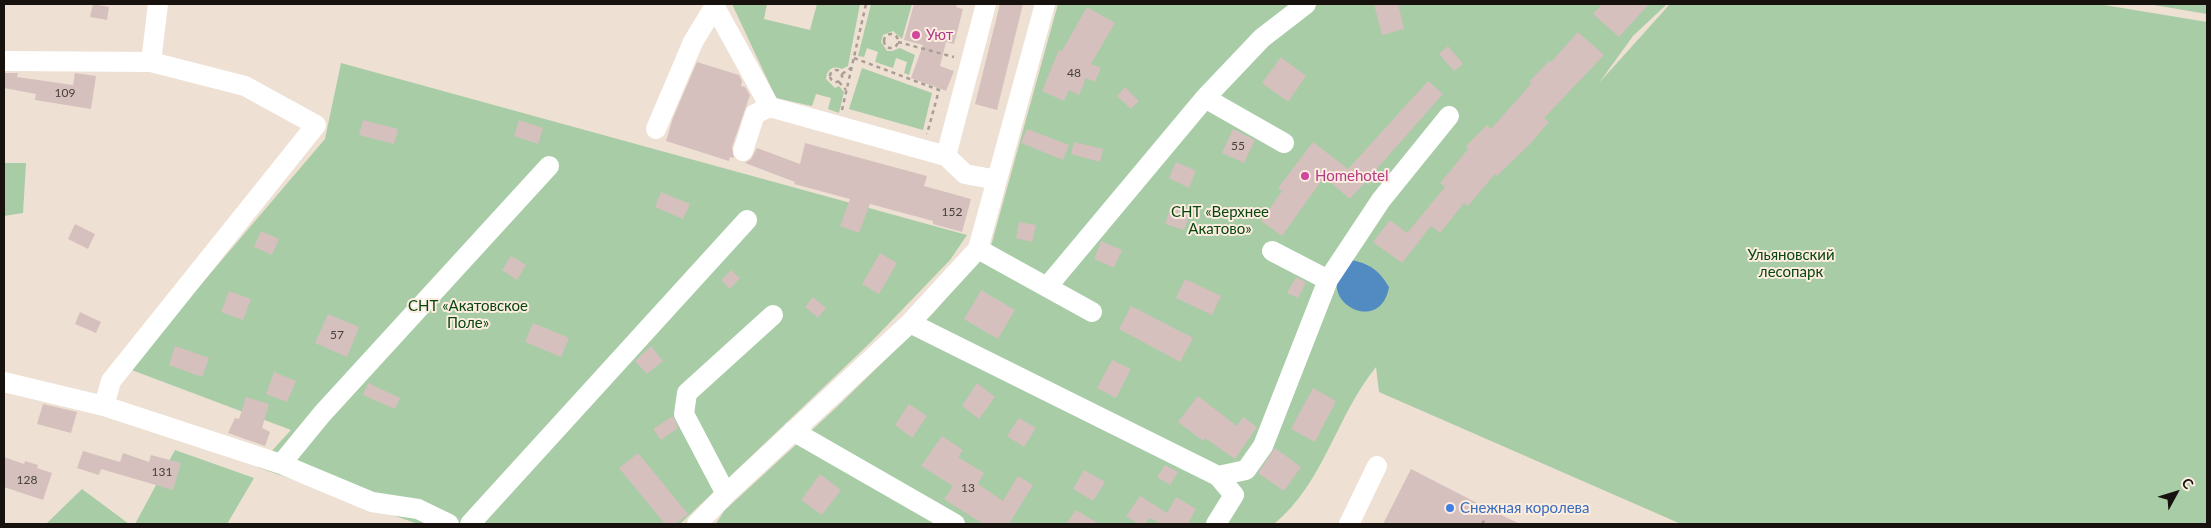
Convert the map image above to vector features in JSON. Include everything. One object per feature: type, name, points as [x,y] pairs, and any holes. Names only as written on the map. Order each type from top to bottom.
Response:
[{"type":"street","points":[[151,62],[158,4]]},
{"type":"street","points":[[946,156],[986,4]]},
{"type":"street","points":[[697,524],[792,431],[910,322],[978,249],[1045,4]]},
{"type":"street","points":[[1047,287],[1205,98],[1262,38],[1306,4]]},
{"type":"street","points":[[716,5],[770,107]]},
{"type":"street","points":[[656,130],[693,42],[716,5]]},
{"type":"street","points":[[4,61],[151,62],[245,86],[316,125],[111,380],[104,406]]},
{"type":"street","points":[[1205,98],[1284,143]]},
{"type":"street","points":[[743,151],[755,114],[770,107],[946,156],[965,174],[997,180]]},
{"type":"street","points":[[1218,476],[1246,470],[1263,446],[1328,280],[1381,200],[1449,116]]},
{"type":"street","points":[[281,464],[322,414],[549,166]]},
{"type":"street","points":[[470,524],[747,220]]},
{"type":"street","points":[[978,249],[1092,312]]},
{"type":"street","points":[[1272,251],[1328,280]]},
{"type":"street","points":[[726,494],[684,414],[687,393],[772,315]]},
{"type":"street","points":[[910,322],[1218,476],[1234,496],[1216,524]]},
{"type":"street","points":[[4,382],[104,406],[281,464],[372,502],[418,509],[450,524]]},
{"type":"street","points":[[792,431],[955,524]]},
{"type":"street","points":[[1349,524],[1377,466]]},
{"type":"path","points":[[838,126],[866,4]]},
{"type":"path","points":[[898,42],[895,47],[890,49],[883,41],[886,36],[891,34],[896,37],[898,42],[971,62]]},
{"type":"path","points":[[854,58],[939,90],[923,150]]},
{"type":"path","points":[[839,82],[842,74],[852,67]]},
{"type":"path","points":[[842,74],[836,70],[830,74],[832,81],[839,82],[847,90]]},
{"type":"path","points":[[1482,524],[1485,519]]},
{"type":"green space","points":[[732,4],[767,4],[764,19],[810,30],[817,4],[860,4],[848,66],[842,69],[836,67],[831,69],[826,79],[835,88],[839,86],[844,92],[839,113],[828,109],[831,98],[816,94],[812,106],[776,98]]},
{"type":"green space","points":[[871,4],[912,4],[902,39],[893,31],[883,35],[881,42],[887,51],[900,48],[915,55],[909,75],[904,73],[907,62],[896,58],[893,68],[875,62],[878,52],[867,48],[864,57],[858,56]]},
{"type":"green space","points":[[1058,4],[1667,4],[1633,36],[1599,83],[1670,4],[2098,4],[2207,22],[2207,524],[1681,524],[1379,392],[1376,367],[1350,406],[1318,469],[1291,507],[1274,524],[716,524],[724,511],[837,407],[934,312],[991,246]]},
{"type":"green space","points":[[2148,4],[2207,4],[2207,14]]},
{"type":"green space","name":"СНТ «Акатовское Поле»","points":[[341,63],[967,235],[950,260],[871,342],[680,524],[418,524],[257,467],[291,430],[129,369],[325,139]]},
{"type":"green space","points":[[862,68],[932,93],[923,130],[849,109]]},
{"type":"green space","points":[[4,163],[26,163],[23,213],[4,216]]},
{"type":"green space","points":[[175,450],[254,478],[227,524],[135,524]]},
{"type":"green space","points":[[82,489],[129,524],[46,524]]},
{"type":"water","points":[[1350,260],[1373,268],[1389,287],[1384,301],[1375,309],[1365,312],[1355,309],[1345,304],[1339,295],[1337,284],[1340,272]]},
{"type":"building","points":[[93,4],[109,7],[107,20],[90,17]]},
{"type":"building","points":[[914,4],[957,4],[956,7],[963,9],[954,44],[946,42],[940,66],[954,71],[946,91],[911,78],[923,45],[904,40]]},
{"type":"building","points":[[1000,4],[1023,4],[997,110],[975,104]]},
{"type":"building","points":[[1374,4],[1398,4],[1404,29],[1382,35]]},
{"type":"building","points":[[1602,4],[1649,4],[1619,37],[1593,14]]},
{"type":"building","points":[[1087,7],[1115,23],[1091,64],[1101,68],[1095,82],[1086,78],[1079,95],[1069,90],[1064,101],[1042,91],[1059,50],[1062,51]]},
{"type":"building","points":[[1578,32],[1604,55],[1544,118],[1549,122],[1530,144],[1497,176],[1495,174],[1468,206],[1464,203],[1440,233],[1431,226],[1402,263],[1373,242],[1390,220],[1407,233],[1445,187],[1440,183],[1468,149],[1466,146],[1487,125],[1491,129],[1531,84],[1529,82],[1549,61],[1551,62]]},
{"type":"building","points":[[1448,46],[1463,64],[1454,71],[1439,54]]},
{"type":"building","points":[[1281,57],[1306,76],[1288,102],[1262,83]]},
{"type":"building","points":[[697,62],[739,75],[742,81],[741,86],[745,87],[750,95],[732,147],[734,158],[730,157],[729,161],[666,141],[673,118]]},
{"type":"building","points":[[4,73],[18,73],[17,77],[73,85],[75,73],[96,76],[91,109],[35,100],[36,94],[4,88]]},
{"type":"building","points":[[1428,81],[1443,94],[1350,199],[1324,177],[1282,236],[1261,221],[1282,191],[1278,188],[1313,142],[1348,169]]},
{"type":"building","points":[[1125,87],[1139,101],[1131,109],[1117,96]]},
{"type":"building","points":[[363,120],[398,129],[394,144],[359,135]]},
{"type":"building","points":[[519,120],[543,128],[538,144],[514,136]]},
{"type":"building","points":[[1027,129],[1069,145],[1063,160],[1021,143]]},
{"type":"building","points":[[1233,129],[1255,140],[1244,163],[1222,153]]},
{"type":"building","points":[[1074,142],[1103,149],[1100,162],[1071,154]]},
{"type":"building","points":[[805,143],[927,176],[924,186],[971,199],[962,232],[933,224],[933,221],[870,204],[859,233],[840,226],[850,199],[794,184],[795,182],[745,163],[751,159],[757,148],[800,164]]},
{"type":"building","points":[[1176,162],[1196,171],[1189,188],[1169,178]]},
{"type":"building","points":[[661,192],[690,204],[683,219],[655,207]]},
{"type":"building","points":[[1172,204],[1191,211],[1184,230],[1165,224]]},
{"type":"building","points":[[1019,222],[1036,225],[1032,242],[1016,238]]},
{"type":"building","points":[[75,224],[95,234],[88,249],[68,239]]},
{"type":"building","points":[[261,231],[279,239],[272,255],[254,247]]},
{"type":"building","points":[[1101,241],[1122,250],[1114,268],[1094,259]]},
{"type":"building","points":[[880,253],[897,263],[879,294],[862,284]]},
{"type":"building","points":[[511,256],[526,265],[517,280],[502,270]]},
{"type":"building","points":[[731,270],[740,278],[730,289],[721,280]]},
{"type":"building","points":[[1296,277],[1306,282],[1298,298],[1287,293]]},
{"type":"building","points":[[1185,279],[1221,296],[1212,315],[1176,298]]},
{"type":"building","points":[[981,290],[1015,310],[998,339],[964,319]]},
{"type":"building","points":[[229,291],[251,299],[243,320],[221,312]]},
{"type":"building","points":[[813,297],[826,308],[818,318],[805,307]]},
{"type":"building","points":[[1131,306],[1193,338],[1180,362],[1119,329]]},
{"type":"building","points":[[80,312],[101,322],[96,333],[75,324]]},
{"type":"building","points":[[328,314],[359,327],[347,357],[315,343]]},
{"type":"building","points":[[533,323],[569,338],[561,357],[525,342]]},
{"type":"building","points":[[175,346],[209,358],[202,377],[169,365]]},
{"type":"building","points":[[651,346],[663,361],[647,374],[635,361]]},
{"type":"building","points":[[1112,360],[1131,369],[1116,398],[1097,388]]},
{"type":"building","points":[[274,372],[296,381],[287,402],[266,394]]},
{"type":"building","points":[[368,383],[400,398],[395,409],[363,395]]},
{"type":"building","points":[[977,383],[995,397],[979,419],[962,406]]},
{"type":"building","points":[[1313,388],[1336,401],[1315,442],[1291,429]]},
{"type":"building","points":[[1198,396],[1237,426],[1243,417],[1257,427],[1235,459],[1205,438],[1203,441],[1178,422]]},
{"type":"building","points":[[246,397],[269,404],[262,428],[270,432],[265,446],[228,433],[235,418],[239,419]]},
{"type":"building","points":[[43,404],[77,412],[71,433],[37,424]]},
{"type":"building","points":[[909,404],[927,416],[912,438],[895,425]]},
{"type":"building","points":[[673,416],[678,428],[661,440],[653,429]]},
{"type":"building","points":[[1019,418],[1036,428],[1024,447],[1007,436]]},
{"type":"building","points":[[942,436],[963,450],[958,457],[984,473],[978,484],[1003,501],[1018,476],[1033,485],[1009,524],[983,524],[944,499],[953,486],[921,466]]},
{"type":"building","points":[[1275,448],[1301,467],[1284,491],[1258,473]]},
{"type":"building","points":[[83,451],[120,462],[123,453],[149,462],[151,455],[181,463],[173,490],[101,469],[99,475],[77,468]]},
{"type":"building","points":[[638,453],[688,514],[676,524],[665,524],[619,468]]},
{"type":"building","points":[[4,457],[24,464],[25,461],[38,465],[37,468],[52,473],[43,500],[4,487]]},
{"type":"building","points":[[1165,465],[1178,472],[1170,485],[1157,477]]},
{"type":"building","points":[[1411,469],[1481,505],[1520,524],[1383,524]]},
{"type":"building","points":[[1084,470],[1105,482],[1093,501],[1073,489]]},
{"type":"building","points":[[820,474],[841,490],[822,515],[801,500]]},
{"type":"building","points":[[1140,496],[1167,513],[1176,497],[1196,509],[1188,524],[1161,524],[1150,518],[1145,524],[1138,524],[1126,516]]},
{"type":"building","points":[[1076,510],[1099,524],[1066,524]]},
{"type":"place","name":"Уют","points":[[916,35]]},
{"type":"place","name":"Homehotel","points":[[1305,176]]},
{"type":"place","name":"Снежная королева","points":[[1450,508]]},
{"type":"park label","name":"СНТ «Верхнее Акатово»","points":[[1220,220]]},
{"type":"park label","name":"Ульяновский лесопарк","points":[[1791,264]]}]
